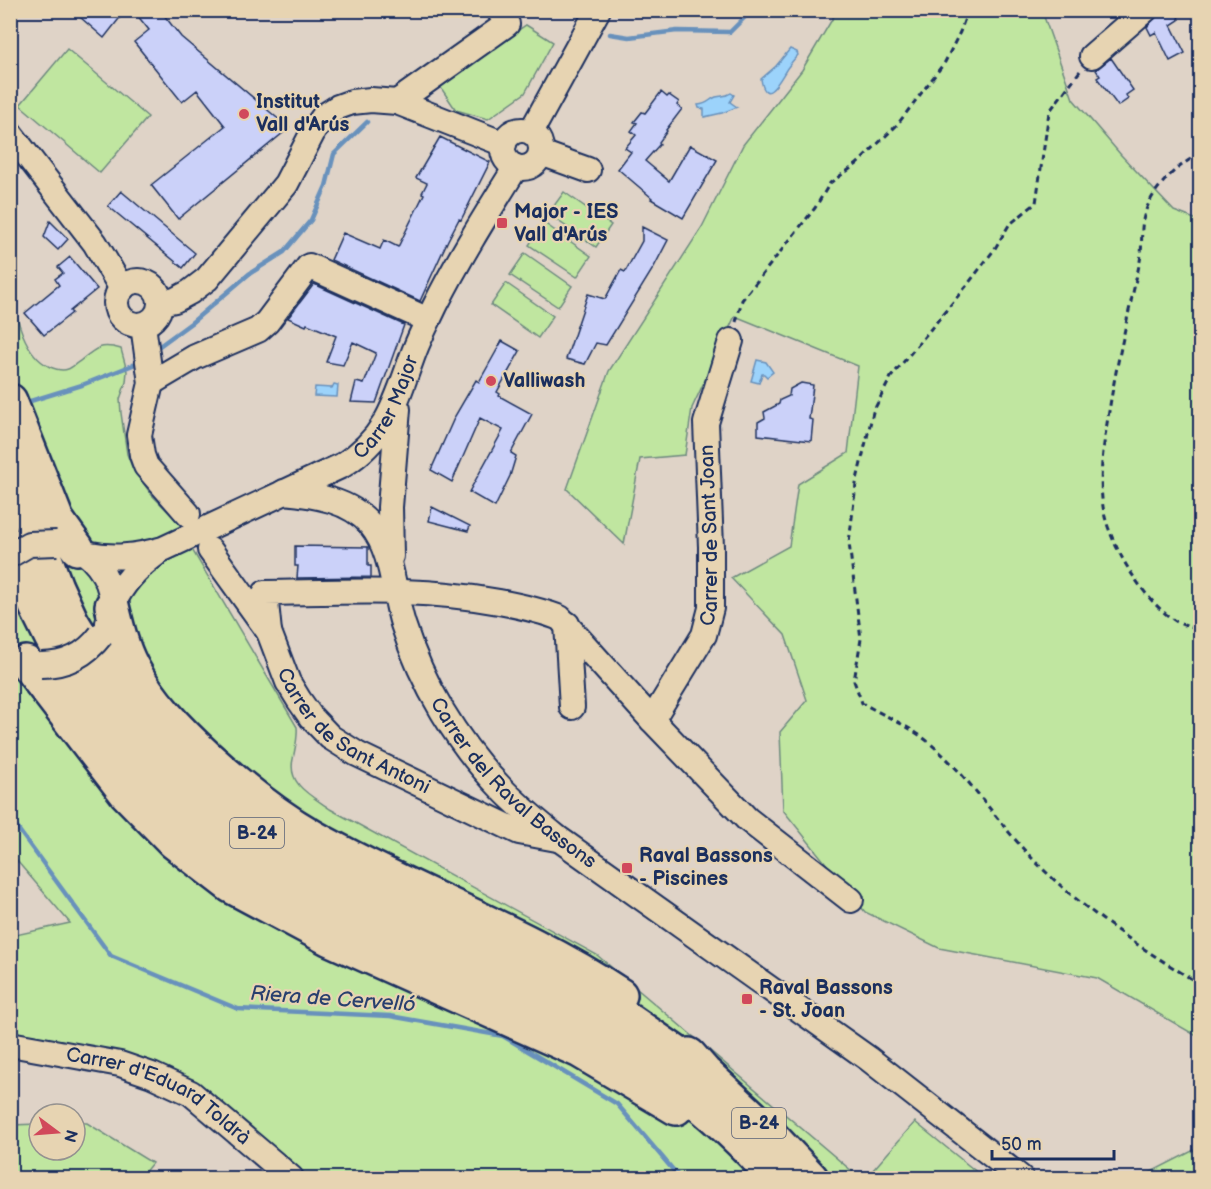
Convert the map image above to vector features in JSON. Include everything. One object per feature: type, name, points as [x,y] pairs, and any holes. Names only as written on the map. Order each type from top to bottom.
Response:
[{"type":"highway","points":[[10,401],[57,520],[73,548]]},
{"type":"highway","name":"B-24","points":[[10,466],[56,587],[72,622],[113,689],[141,729],[212,798],[242,823],[285,851],[354,889],[531,970],[623,1016],[704,1072],[757,1121],[811,1179]]},
{"type":"highway","name":"B-24","points":[[10,545],[24,581],[52,638],[99,716],[139,766],[190,816],[246,859],[296,892],[554,1013],[647,1063],[698,1102],[766,1167]]},
{"type":"highway","points":[[107,621],[145,689],[183,736],[251,794],[311,836],[353,859],[583,970],[652,1020],[704,1072]]},
{"type":"highway","points":[[26,661],[126,793],[174,842],[231,886],[330,939],[580,1051],[766,1167]]},
{"type":"street","points":[[397,102],[507,24],[499,10]]},
{"type":"street","points":[[588,170],[536,143],[518,130],[512,132],[504,144],[505,158],[516,167],[528,168],[534,165],[536,143],[598,10]]},
{"type":"street","points":[[1092,56],[1145,10]]},
{"type":"street","points":[[160,303],[175,300],[207,279],[286,184],[314,130],[324,116],[338,107],[352,102],[371,100],[397,102],[504,144]]},
{"type":"street","points":[[10,133],[95,243],[122,289]]},
{"type":"street","name":"Carrer Major","points":[[10,555],[29,544],[73,548],[101,556],[123,558],[163,549],[343,465],[357,456],[378,435],[388,420],[428,320],[479,226],[516,167]]},
{"type":"street","points":[[151,379],[258,330],[267,322],[309,266],[428,320]]},
{"type":"street","points":[[144,332],[122,318],[117,307],[117,300],[122,289],[134,282],[150,285],[158,295],[160,303],[154,318],[144,332],[151,379],[139,435],[142,455],[146,466],[188,514]]},
{"type":"street","name":"Carrer de Sant Joan","points":[[652,720],[704,635],[711,608],[711,536],[706,423],[731,341]]},
{"type":"street","points":[[393,581],[390,507],[398,398]]},
{"type":"street","points":[[284,492],[323,498],[356,512],[377,533],[393,581]]},
{"type":"street","points":[[73,548],[106,576],[107,621]]},
{"type":"street","name":"Carrer Major","points":[[26,661],[53,665],[76,658],[88,650],[107,621],[124,584],[133,573],[163,549]]},
{"type":"street","name":"Carrer de Sant Antoni","points":[[210,550],[269,632],[288,682],[310,717],[330,737],[357,754],[519,832],[559,839]]},
{"type":"street","points":[[269,632],[265,593],[393,581],[541,610],[560,618],[652,720],[747,819],[851,900]]},
{"type":"street","name":"Carrer del Raval Bassons","points":[[393,581],[404,625],[420,666],[452,726],[474,758],[522,809],[559,839],[869,1059],[1021,1179]]},
{"type":"street","points":[[567,624],[572,706]]},
{"type":"street","name":"Carrer d'Eduard Toldrà","points":[[10,1044],[120,1064],[152,1075],[191,1093],[291,1179]]},
{"type":"path","points":[[731,341],[742,300],[815,208],[830,183],[857,164],[897,125],[945,62],[968,10]]},
{"type":"path","points":[[1092,56],[1049,112],[1036,203],[1009,225],[994,250],[968,284],[891,377],[873,412],[856,484],[849,543],[861,639],[854,681],[862,704],[925,739],[960,773],[1029,855],[1079,900],[1147,952],[1200,984]]},
{"type":"path","points":[[1200,154],[1184,162],[1163,181],[1144,216],[1141,257],[1121,346],[1104,439],[1101,483],[1105,516],[1112,536],[1119,555],[1137,583],[1179,623],[1200,630]]},
{"type":"green space","points":[[837,11],[1042,11],[1073,99],[1121,155],[1174,211],[1200,221],[1200,1038],[1097,978],[939,948],[865,912],[783,810],[780,732],[807,700],[785,635],[731,578],[789,546],[798,484],[848,453],[858,366],[735,316],[692,408],[685,455],[640,459],[624,544],[567,489],[609,371],[702,227],[743,145],[802,70]]},
{"type":"green space","points":[[526,25],[553,42],[525,93],[488,119],[456,110],[439,85]]},
{"type":"green space","points":[[67,49],[148,117],[100,173],[20,105]]},
{"type":"green space","points":[[564,192],[611,225],[596,247],[548,214]]},
{"type":"green space","points":[[544,223],[591,256],[577,277],[529,245]]},
{"type":"green space","points":[[525,253],[572,286],[558,307],[510,275]]},
{"type":"green space","points":[[10,268],[19,324],[31,350],[39,360],[52,368],[66,370],[99,348],[121,349],[127,371],[120,399],[121,413],[127,454],[132,467],[151,494],[179,523],[194,553],[297,727],[292,768],[297,783],[302,789],[330,809],[597,955],[860,1178],[307,1178],[194,1085],[11,1037],[11,936],[70,923],[11,854]]},
{"type":"green space","points":[[506,283],[553,316],[538,338],[491,305]]},
{"type":"green space","points":[[915,1122],[984,1178],[866,1178]]},
{"type":"green space","points":[[87,1123],[152,1163],[140,1178],[11,1178],[11,1125],[27,1124],[27,1162],[87,1162]]},
{"type":"green space","points":[[1200,1147],[1200,1178],[1142,1178],[1145,1175]]},
{"type":"water","points":[[790,49],[798,55],[774,87],[767,91],[763,88],[761,79]]},
{"type":"water","points":[[731,93],[734,95],[730,102],[737,107],[704,117],[704,109],[699,108],[698,105]]},
{"type":"water","points":[[757,360],[766,362],[773,372],[767,377],[762,374],[759,383],[751,381]]},
{"type":"water","points":[[334,384],[338,385],[337,397],[314,396],[315,387],[332,388]]},
{"type":"building","points":[[72,10],[126,10],[104,38]]},
{"type":"building","name":"Institut Vall d'Arús","points":[[133,10],[160,10],[181,37],[289,128],[178,219],[151,185],[225,126],[197,90],[182,102],[134,42],[149,30]]},
{"type":"building","points":[[1161,10],[1177,10],[1179,20],[1171,25],[1185,53],[1170,61],[1156,32],[1151,35],[1147,27]]},
{"type":"building","points":[[1111,58],[1133,90],[1126,95],[1128,99],[1118,106],[1097,78],[1100,76],[1096,70]]},
{"type":"building","points":[[661,92],[679,102],[677,105],[682,109],[666,130],[660,144],[645,161],[669,181],[690,145],[717,160],[683,218],[651,199],[618,169],[631,152],[625,148],[636,135],[631,131],[637,123],[634,122],[642,112],[645,113]]},
{"type":"building","points":[[440,137],[490,162],[461,220],[459,219],[448,240],[420,301],[331,260],[343,233],[380,249],[384,240],[398,247],[424,194],[422,193],[427,183],[416,178]]},
{"type":"building","points":[[121,191],[195,253],[183,268],[108,206]]},
{"type":"building","points":[[50,221],[68,239],[58,250],[44,237]]},
{"type":"building","points":[[642,227],[668,240],[654,267],[606,345],[596,343],[585,364],[566,359],[588,294],[605,299],[621,270],[625,272],[642,241]]},
{"type":"building","points":[[70,257],[97,289],[44,335],[25,313],[59,285],[55,279],[63,273],[58,267]]},
{"type":"building","points":[[314,284],[404,325],[376,403],[351,402],[356,382],[364,384],[376,353],[353,342],[343,365],[326,362],[336,336],[288,318]]},
{"type":"building","points":[[502,341],[520,351],[497,392],[499,396],[532,414],[511,453],[516,456],[510,476],[495,507],[469,492],[503,430],[480,418],[452,482],[431,470],[455,416],[476,380],[479,382]]},
{"type":"building","points":[[801,383],[813,385],[809,419],[813,420],[811,441],[758,435],[758,422],[765,418],[764,412],[779,404],[780,400],[789,396],[790,389]]},
{"type":"building","points":[[432,507],[470,526],[468,531],[429,521]]},
{"type":"building","points":[[295,546],[368,547],[368,566],[371,566],[371,577],[297,578]]},
{"type":"waterway","name":"Riera de Cervelló","points":[[610,34],[629,37],[677,31],[730,32],[752,10]]},
{"type":"waterway","points":[[154,350],[191,323],[249,274],[284,252],[311,220],[326,186],[334,154],[367,122]]},
{"type":"waterway","points":[[24,403],[82,385],[133,365],[140,360]]},
{"type":"waterway","name":"Riera de Cervelló","points":[[10,818],[111,956],[238,1009],[390,1016],[503,1036],[617,1104],[680,1178]]},
{"type":"place","name":"Institut Vall d'Arús","points":[[244,114]]},
{"type":"place","name":"Major - IES Vall d'Arús","points":[[502,223]]},
{"type":"place","name":"Valliwash","points":[[491,381]]},
{"type":"place","name":"Raval Bassons - Piscines","points":[[627,868]]},
{"type":"place","name":"Raval Bassons - St. Joan","points":[[747,999]]}]
